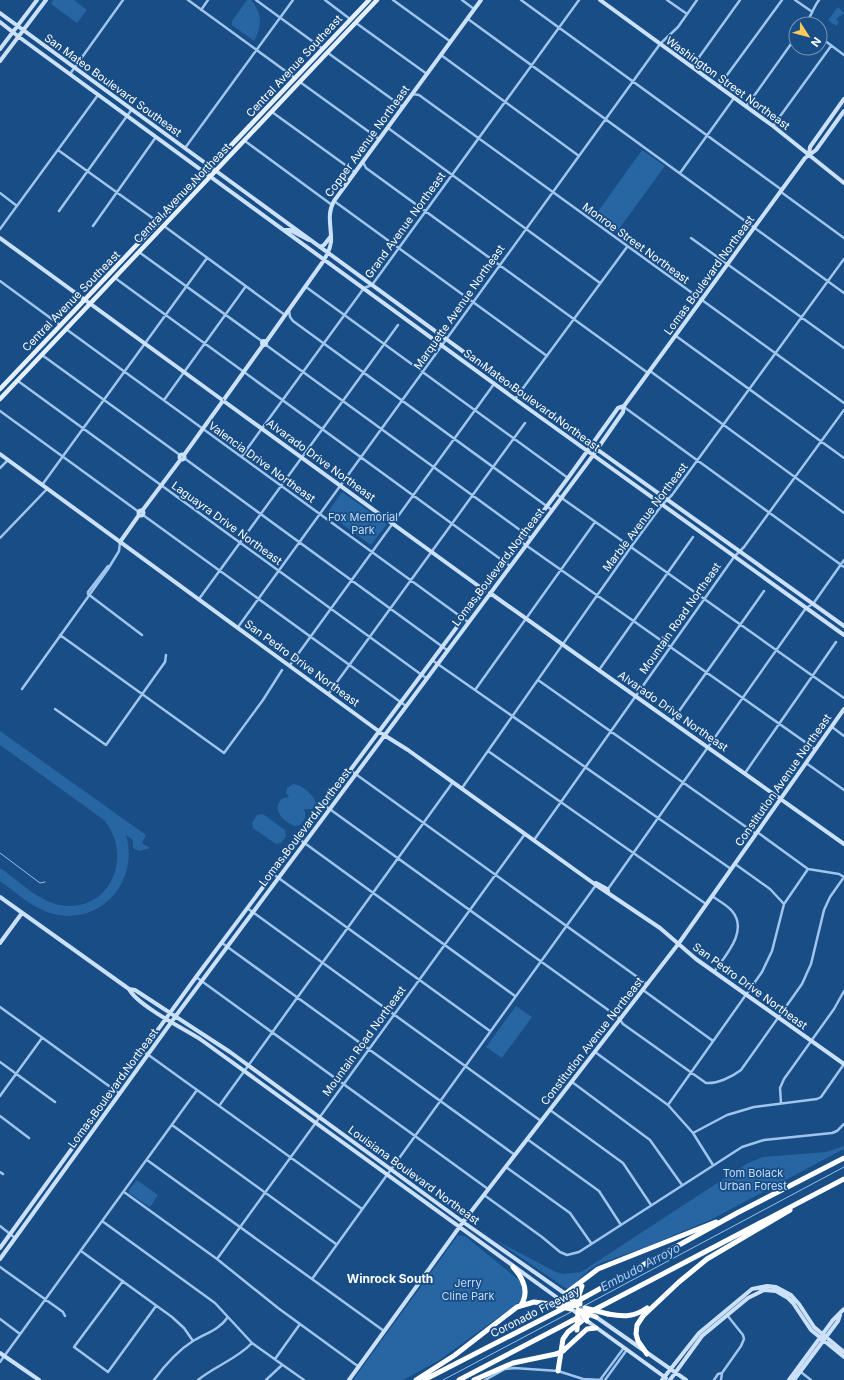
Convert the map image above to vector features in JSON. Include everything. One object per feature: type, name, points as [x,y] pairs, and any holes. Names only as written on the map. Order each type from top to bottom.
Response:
[{"type":"highway","name":"Coronado Freeway","points":[[424,1380],[641,1268],[738,1213],[844,1158]]},
{"type":"highway","points":[[459,1380],[844,1179]]},
{"type":"highway","points":[[647,1354],[637,1338],[637,1325],[642,1316],[707,1259],[785,1213],[807,1198]]},
{"type":"highway","points":[[566,1294],[589,1275],[602,1267],[738,1213]]},
{"type":"highway","points":[[513,1267],[520,1275],[525,1287],[525,1296],[521,1306]]},
{"type":"highway","points":[[573,1342],[577,1330],[579,1295],[582,1286],[589,1275]]},
{"type":"highway","points":[[572,1299],[588,1322]]},
{"type":"highway","points":[[561,1300],[598,1317]]},
{"type":"highway","points":[[416,1380],[455,1355],[521,1306],[534,1302],[622,1317],[633,1316],[657,1302]]},
{"type":"highway","points":[[558,1372],[561,1344],[565,1335],[601,1306]]},
{"type":"highway","points":[[474,1380],[513,1363],[556,1354],[563,1351],[588,1328],[596,1328]]},
{"type":"main road","points":[[0,49],[37,0]]},
{"type":"main road","points":[[0,61],[46,0]]},
{"type":"main road","name":"Central Avenue Southeast","points":[[0,389],[369,0]]},
{"type":"main road","name":"Central Avenue Northeast","points":[[0,399],[377,0]]},
{"type":"main road","name":"Copper Avenue Northeast","points":[[120,542],[306,287],[324,260],[328,253],[331,236],[329,217],[333,203],[481,0]]},
{"type":"main road","name":"Washington Street Northeast","points":[[600,0],[773,126],[844,183]]},
{"type":"main road","name":"San Mateo Boulevard Southeast","points":[[0,13],[216,170]]},
{"type":"main road","name":"San Mateo Boulevard Southeast","points":[[0,22],[14,32],[18,37],[211,176]]},
{"type":"main road","name":"Lomas Boulevard Northeast","points":[[809,155],[810,147],[844,100]]},
{"type":"main road","name":"Lomas Boulevard Northeast","points":[[0,1259],[171,1022],[593,455],[623,412],[624,406],[782,191],[809,155],[816,150],[844,111]]},
{"type":"main road","name":"San Mateo Boulevard Northeast","points":[[216,170],[591,445],[844,626]]},
{"type":"main road","name":"San Mateo Boulevard Northeast","points":[[211,176],[494,384],[844,635]]},
{"type":"main road","points":[[284,230],[288,229],[307,240],[311,240]]},
{"type":"main road","points":[[320,246],[324,245],[331,236]]},
{"type":"main road","name":"Alvarado Drive Northeast","points":[[0,238],[484,590]]},
{"type":"main road","name":"Lomas Boulevard Northeast","points":[[0,1248],[247,908],[568,478],[618,408],[624,406]]},
{"type":"main road","name":"San Pedro Drive Northeast","points":[[0,454],[329,693],[384,735],[462,788],[660,928],[696,960],[844,1064]]},
{"type":"main road","name":"Alvarado Drive Northeast","points":[[490,593],[745,772],[780,799],[844,844]]},
{"type":"main road","name":"Constitution Avenue Northeast","points":[[349,1380],[459,1227],[648,984],[844,709]]},
{"type":"main road","name":"Louisiana Boulevard Northeast","points":[[0,897],[129,989],[133,995],[166,1019],[200,1039],[316,1122],[513,1267],[561,1300]]},
{"type":"main road","points":[[0,943],[22,913]]},
{"type":"main road","name":"Louisiana Boulevard Northeast","points":[[129,989],[135,990],[169,1014],[198,1030],[572,1299]]},
{"type":"main road","points":[[663,1378],[699,1334],[726,1313],[758,1292],[764,1290],[776,1292],[793,1303],[807,1326],[844,1352]]},
{"type":"main road","points":[[789,1380],[798,1371],[823,1338],[833,1320],[844,1309]]},
{"type":"main road","points":[[588,1322],[663,1378],[669,1380],[694,1344],[726,1313]]},
{"type":"main road","points":[[598,1317],[647,1354],[686,1380]]},
{"type":"main road","points":[[823,1338],[844,1357]]},
{"type":"main road","points":[[0,1353],[39,1380]]},
{"type":"main road","points":[[794,1380],[798,1371]]},
{"type":"street","points":[[70,74],[123,0]]},
{"type":"street","points":[[188,0],[295,78]]},
{"type":"street","points":[[201,10],[208,0]]},
{"type":"street","points":[[256,0],[323,49]]},
{"type":"street","points":[[185,148],[293,0]]},
{"type":"street","points":[[325,0],[427,74]]},
{"type":"street","points":[[393,0],[451,42]]},
{"type":"street","points":[[462,0],[474,9]]},
{"type":"street","points":[[521,0],[844,238]]},
{"type":"street","name":"Grand Avenue Northeast","points":[[242,456],[364,288],[372,285],[579,0]]},
{"type":"street","points":[[667,0],[687,14]]},
{"type":"street","name":"Marquette Avenue Northeast","points":[[238,627],[660,44],[687,14],[697,0]]},
{"type":"street","points":[[692,67],[740,0]]},
{"type":"street","points":[[719,86],[782,0]]},
{"type":"street","points":[[795,0],[811,11]]},
{"type":"street","points":[[810,16],[811,11],[819,0]]},
{"type":"street","points":[[468,18],[844,293]]},
{"type":"street","points":[[828,44],[844,55]]},
{"type":"street","points":[[773,126],[831,46]]},
{"type":"street","points":[[746,107],[788,48]]},
{"type":"street","points":[[328,52],[403,107]]},
{"type":"street","points":[[441,55],[579,156]]},
{"type":"street","points":[[300,82],[379,139]]},
{"type":"street","points":[[417,88],[419,95]]},
{"type":"street","points":[[0,229],[98,94]]},
{"type":"street","name":"Monroe Street Northeast","points":[[412,94],[419,95],[844,403]]},
{"type":"street","points":[[680,173],[734,98]]},
{"type":"street","points":[[59,211],[132,110]]},
{"type":"street","points":[[272,112],[355,172]]},
{"type":"street","points":[[388,128],[600,283]]},
{"type":"street","points":[[93,226],[157,137]]},
{"type":"street","points":[[245,141],[398,248],[547,356]]},
{"type":"street","points":[[58,150],[158,222]]},
{"type":"street","points":[[363,162],[366,168],[844,513]]},
{"type":"street","points":[[359,167],[366,168]]},
{"type":"street","points":[[0,193],[17,206]]},
{"type":"street","points":[[164,226],[285,315]]},
{"type":"street","points":[[692,238],[844,348]]},
{"type":"street","points":[[515,399],[627,247]]},
{"type":"street","points":[[139,252],[531,538]]},
{"type":"street","points":[[42,485],[207,258]]},
{"type":"street","name":"Marble Avenue Northeast","points":[[462,788],[631,547],[662,505],[668,500],[844,259]]},
{"type":"street","points":[[114,278],[510,566]]},
{"type":"street","points":[[0,281],[60,325]]},
{"type":"street","points":[[164,400],[246,286]]},
{"type":"street","points":[[306,287],[568,478]]},
{"type":"street","points":[[289,310],[289,315],[293,321],[552,510]]},
{"type":"street","points":[[199,599],[398,325]]},
{"type":"street","name":"Valencia Drive Northeast","points":[[66,329],[468,622]]},
{"type":"street","points":[[676,336],[844,458]]},
{"type":"street","points":[[42,355],[448,650]]},
{"type":"street","name":"Laguayra Drive Northeast","points":[[17,380],[426,678]]},
{"type":"street","points":[[290,665],[494,384]]},
{"type":"street","points":[[624,406],[842,566]]},
{"type":"street","name":"Mountain Road Northeast","points":[[534,840],[734,557],[740,552],[844,410]]},
{"type":"street","points":[[0,411],[406,706]]},
{"type":"street","points":[[329,693],[525,423]]},
{"type":"street","points":[[0,468],[8,460]]},
{"type":"street","points":[[0,538],[47,488]]},
{"type":"street","points":[[556,494],[844,698]]},
{"type":"street","points":[[475,690],[595,522]]},
{"type":"street","points":[[599,670],[693,537]]},
{"type":"street","points":[[520,541],[815,750]]},
{"type":"street","points":[[22,689],[88,592],[119,551],[120,542]]},
{"type":"street","points":[[607,891],[806,608],[813,604],[842,566],[844,560]]},
{"type":"street","points":[[672,721],[764,591]]},
{"type":"street","points":[[88,594],[142,635]]},
{"type":"street","points":[[60,635],[224,753],[263,700],[282,670]]},
{"type":"street","points":[[745,772],[836,642]]},
{"type":"street","points":[[54,709],[106,745],[165,662],[166,656]]},
{"type":"street","points":[[432,660],[731,869]]},
{"type":"street","points":[[324,805],[541,961],[701,1080],[710,1083],[736,1074],[741,1070],[802,984],[809,971],[824,910],[844,877],[839,874],[808,869],[610,732],[538,680]]},
{"type":"street","points":[[831,726],[844,736]]},
{"type":"street","points":[[488,752],[706,904]]},
{"type":"street","points":[[806,763],[844,790]]},
{"type":"street","points":[[350,770],[648,984]]},
{"type":"street","points":[[219,1106],[453,782]]},
{"type":"street","name":"Mountain Road Northeast","points":[[217,1259],[525,833]]},
{"type":"street","points":[[299,839],[515,996]]},
{"type":"street","points":[[735,864],[770,889],[784,904]]},
{"type":"street","points":[[668,1105],[746,995],[770,957],[784,904],[808,869]]},
{"type":"street","points":[[273,874],[490,1031]]},
{"type":"street","points":[[312,1279],[596,884]]},
{"type":"street","points":[[712,896],[733,912],[738,925],[734,943],[714,972]]},
{"type":"street","points":[[247,908],[393,1015],[542,1121]]},
{"type":"street","points":[[222,943],[515,1155]]},
{"type":"street","points":[[196,977],[488,1189]]},
{"type":"street","points":[[643,990],[714,1041]]},
{"type":"street","points":[[781,1103],[782,1083],[810,1041],[834,1009],[844,992]]},
{"type":"street","points":[[0,1007],[120,1094]]},
{"type":"street","points":[[0,1096],[42,1038]]},
{"type":"street","points":[[142,1051],[362,1209]]},
{"type":"street","points":[[595,1052],[668,1105],[693,1133],[713,1165]]},
{"type":"street","points":[[0,1062],[55,1102]]},
{"type":"street","points":[[693,1133],[727,1115],[754,1107],[817,1099],[844,1064]]},
{"type":"street","points":[[572,1082],[656,1146],[682,1185]]},
{"type":"street","points":[[0,1362],[197,1090]]},
{"type":"street","points":[[550,1110],[623,1163],[651,1205]]},
{"type":"street","points":[[0,1116],[30,1138]]},
{"type":"street","points":[[484,1195],[560,1252],[567,1255],[579,1252],[713,1165],[752,1143],[764,1140],[832,1133],[837,1131],[844,1124]]},
{"type":"street","points":[[172,1125],[336,1244]]},
{"type":"street","points":[[527,1139],[599,1191],[621,1225]]},
{"type":"street","points":[[147,1160],[384,1331]]},
{"type":"street","points":[[506,1167],[570,1213],[591,1243]]},
{"type":"street","points":[[0,1172],[4,1174]]},
{"type":"street","points":[[124,1192],[217,1259],[300,1324],[359,1366]]},
{"type":"street","points":[[102,1221],[207,1297],[252,1343],[304,1380]]},
{"type":"street","points":[[0,1226],[15,1238]]},
{"type":"street","points":[[81,1251],[179,1322],[193,1341]]},
{"type":"street","points":[[0,1267],[63,1312],[65,1316]]},
{"type":"street","points":[[123,1281],[74,1347],[108,1372],[156,1306]]},
{"type":"street","points":[[721,1380],[722,1373],[741,1346],[744,1339],[743,1335],[726,1313]]},
{"type":"street","points":[[154,1380],[172,1358],[193,1341],[218,1328],[228,1317]]},
{"type":"street","points":[[0,1319],[20,1334]]},
{"type":"street","points":[[275,1359],[300,1324]]},
{"type":"street","points":[[198,1380],[236,1357],[252,1343]]},
{"type":"street","points":[[485,1380],[505,1369],[558,1372],[583,1379],[601,1380],[624,1350]]},
{"type":"street","points":[[605,1380],[624,1350]]},
{"type":"street","points":[[266,1380],[282,1365]]},
{"type":"street","points":[[798,1371],[811,1380]]},
{"type":"street","points":[[714,1380],[718,1374],[722,1373]]},
{"type":"green space","points":[[53,0],[74,0],[87,10],[77,23],[51,4]]},
{"type":"green space","points":[[247,0],[251,0],[255,5],[258,10],[260,20],[259,31],[254,41],[232,25],[232,21]]},
{"type":"green space","points":[[838,7],[844,13],[836,19],[839,22],[836,26],[828,20]]},
{"type":"green space","points":[[642,150],[665,166],[616,233],[594,217]]},
{"type":"green space","name":"Fox Memorial Park","points":[[342,492],[387,524],[371,545],[327,513]]},
{"type":"green space","points":[[0,731],[146,835],[142,843],[150,848],[139,851],[133,848],[133,840],[126,835],[129,851],[123,881],[104,905],[90,912],[75,916],[58,915],[35,906],[0,881],[0,868],[28,890],[52,903],[60,905],[77,905],[92,901],[104,892],[112,879],[116,865],[117,850],[113,834],[104,820],[0,745]]},
{"type":"green space","points":[[293,784],[307,790],[316,803],[312,809],[304,809],[304,820],[300,825],[295,826],[286,821],[278,811],[281,799],[289,797],[286,793],[287,788]]},
{"type":"green space","points":[[263,814],[285,830],[286,836],[281,843],[276,844],[253,828],[252,823],[257,815]]},
{"type":"green space","points":[[516,1006],[532,1017],[502,1058],[486,1047]]},
{"type":"green space","name":"Tom Bolack Urban Forest","points":[[844,1146],[844,1149],[710,1220],[646,1247],[601,1263],[589,1270],[569,1289],[495,1240],[556,1272],[563,1274],[581,1272],[748,1163],[763,1157],[826,1152]]},
{"type":"green space","points":[[137,1180],[158,1195],[150,1207],[129,1193],[129,1190]]},
{"type":"green space","name":"Jerry Cline Park","points":[[458,1235],[465,1236],[520,1281],[523,1293],[521,1301],[438,1361],[403,1380],[353,1380]]},
{"type":"waterway","points":[[0,853],[40,883],[45,882]]},
{"type":"waterway","name":"Embudo Arroyo","points":[[580,1308],[844,1167]]},
{"type":"waterway","name":"Embudo Arroyo","points":[[443,1380],[571,1312]]},
{"type":"district","name":"Winrock South","points":[[390,1278]]}]
